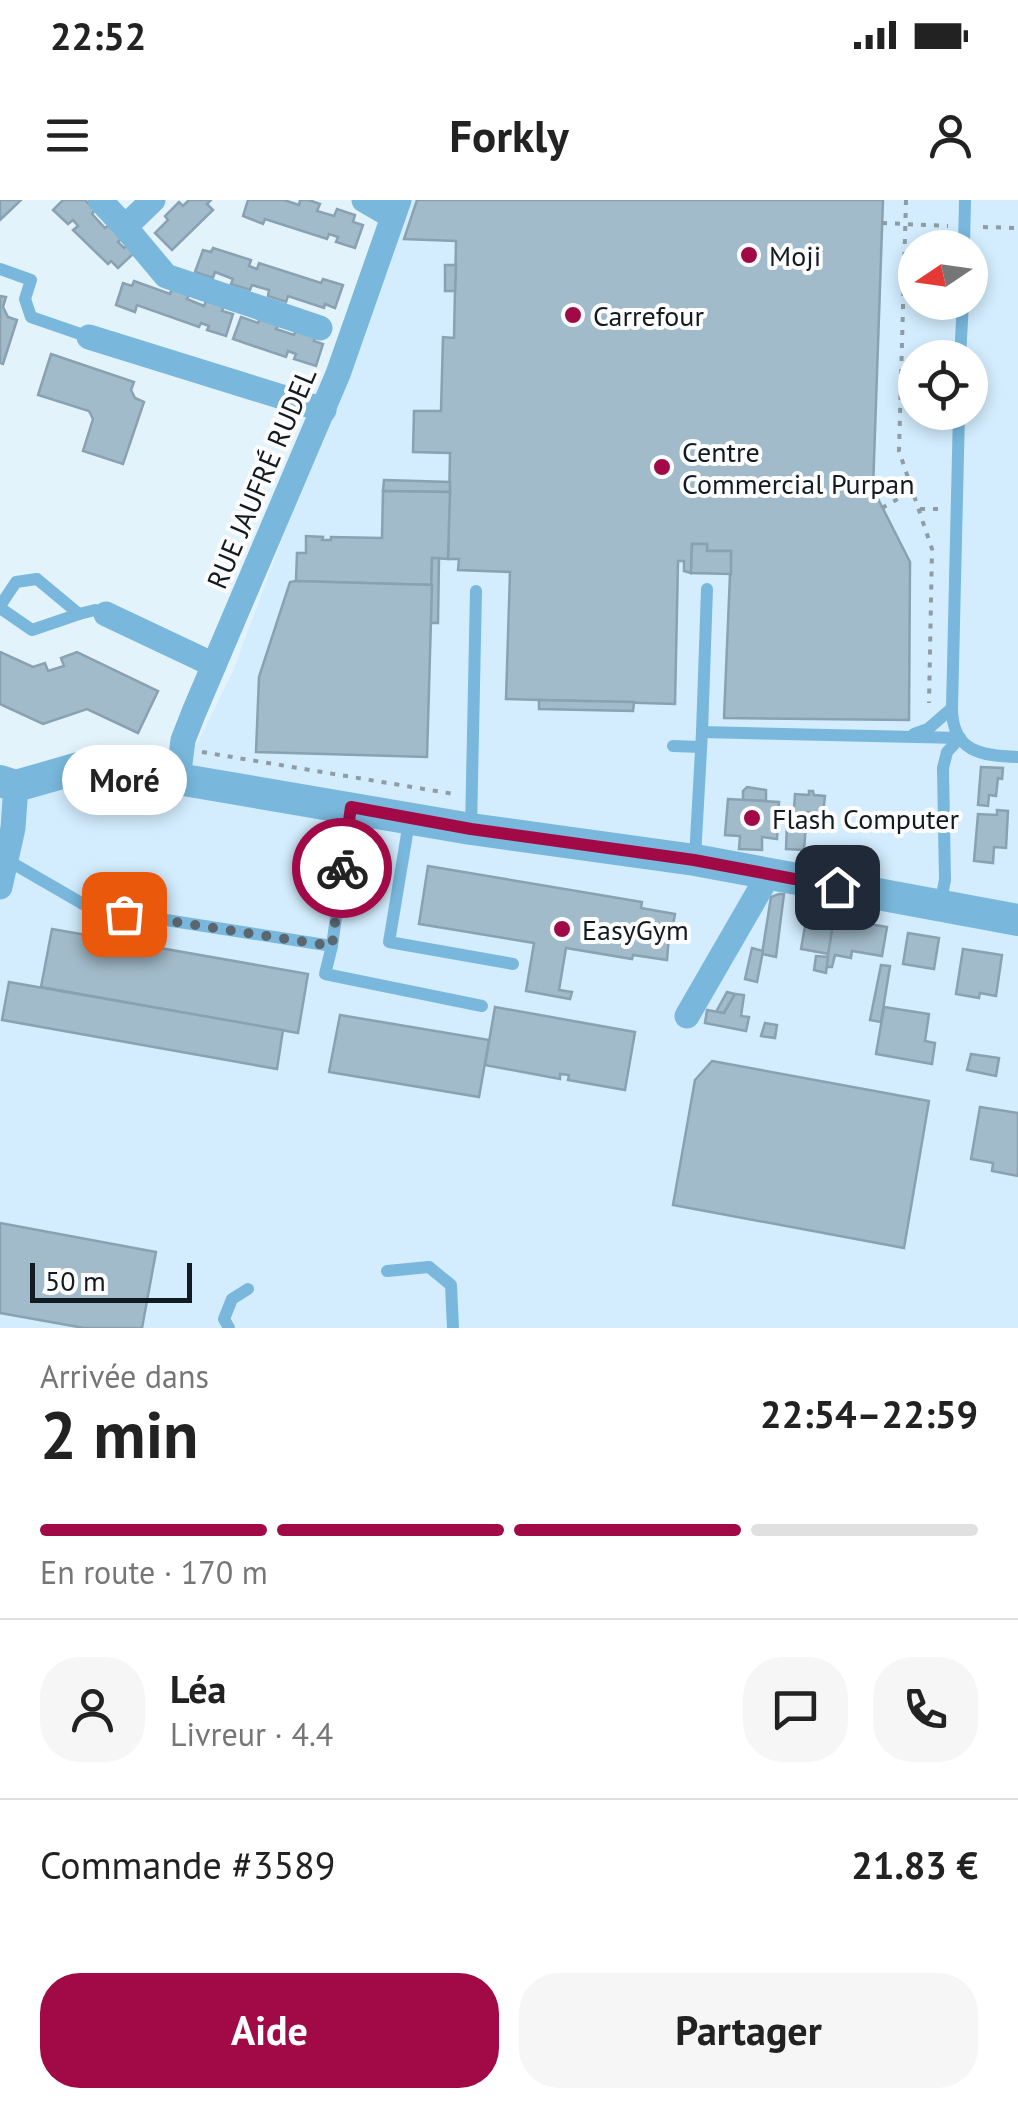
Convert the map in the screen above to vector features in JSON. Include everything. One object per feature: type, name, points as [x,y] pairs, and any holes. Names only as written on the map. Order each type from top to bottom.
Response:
[{"type":"street","points":[[100,200],[166,276],[320,328]]},
{"type":"street","points":[[125,227],[153,200]]},
{"type":"street","points":[[364,200],[397,209]]},
{"type":"street","name":"RUE JAUFRÉ RUDEL","points":[[178,778],[184,740],[324,410],[397,209]]},
{"type":"street","points":[[89,336],[324,410]]},
{"type":"street","points":[[106,614],[214,665]]},
{"type":"street","points":[[0,886],[14,828],[8,784],[79,768],[178,778],[471,829],[694,860],[1018,920]]},
{"type":"street","points":[[687,1016],[769,874]]},
{"type":"lane","points":[[964,230],[965,200]]},
{"type":"lane","points":[[0,269],[32,280],[25,299],[31,317],[89,336]]},
{"type":"lane","points":[[959,430],[952,724],[970,749],[988,756],[1018,757]]},
{"type":"lane","points":[[79,614],[37,579],[16,582],[0,607],[32,630],[95,610],[106,614]]},
{"type":"lane","points":[[694,860],[707,589]]},
{"type":"lane","points":[[471,829],[476,591]]},
{"type":"lane","points":[[908,736],[928,729],[952,708]]},
{"type":"lane","points":[[673,746],[701,739],[960,738]]},
{"type":"lane","points":[[940,907],[944,880],[942,768],[947,752],[960,738]]},
{"type":"lane","points":[[351,807],[325,974],[482,1006]]},
{"type":"lane","points":[[410,817],[389,942],[513,964]]},
{"type":"lane","points":[[7,860],[90,908],[332,946]]},
{"type":"lane","points":[[387,1271],[429,1267],[451,1285],[453,1328]]},
{"type":"lane","points":[[228,1328],[224,1319],[232,1299],[248,1289]]},
{"type":"path","points":[[906,200],[899,451],[932,548],[928,729]]},
{"type":"path","points":[[882,508],[912,491]]},
{"type":"path","points":[[918,508],[945,509]]},
{"type":"shaded area","points":[[408,200],[1018,200],[1018,1328],[0,1328],[0,792],[125,780],[198,742],[233,671]]},
{"type":"building","points":[[0,200],[21,200],[0,220]]},
{"type":"building","points":[[63,200],[85,200],[105,228],[109,225],[122,238],[118,242],[124,248],[128,244],[135,252],[118,268],[111,261],[108,264],[73,230],[78,226],[73,220],[68,224],[53,210]]},
{"type":"building","points":[[189,200],[211,200],[207,204],[213,210],[172,250],[155,233],[179,202],[183,206]]},
{"type":"building","points":[[248,200],[284,200],[299,205],[300,200],[309,200],[320,204],[317,211],[334,216],[337,209],[355,215],[353,222],[363,225],[355,248],[336,242],[338,237],[329,234],[327,239],[243,216]]},
{"type":"building","name":"Centre Commercial Purpan","points":[[417,200],[883,200],[873,489],[910,562],[909,720],[724,718],[731,551],[707,551],[707,544],[692,544],[691,573],[684,571],[684,561],[678,561],[675,704],[506,699],[510,572],[458,570],[459,559],[448,559],[450,453],[413,452],[414,411],[441,411],[443,337],[454,338],[456,241],[404,239]]},
{"type":"building","points":[[213,248],[251,260],[249,266],[257,269],[259,263],[321,283],[323,279],[343,285],[335,308],[288,296],[286,302],[268,296],[269,290],[231,284],[233,279],[215,272],[213,278],[195,272],[203,250],[211,252]]},
{"type":"building","points":[[445,265],[456,265],[455,291],[445,291]]},
{"type":"building","points":[[134,281],[170,294],[172,288],[189,294],[187,299],[204,306],[207,299],[224,305],[222,311],[233,314],[226,336],[207,330],[209,326],[201,323],[199,327],[137,305],[135,312],[116,305],[123,283],[132,286]]},
{"type":"building","points":[[0,296],[6,297],[3,307],[8,317],[17,320],[3,364],[0,363]]},
{"type":"building","points":[[241,317],[258,323],[260,317],[279,324],[276,329],[294,335],[296,329],[315,335],[314,341],[323,344],[316,366],[294,359],[296,354],[288,351],[286,357],[233,339]]},
{"type":"building","points":[[51,354],[134,382],[131,390],[135,398],[144,402],[123,464],[83,451],[93,419],[89,411],[38,395]]},
{"type":"building","points":[[384,480],[450,482],[450,492],[383,491]]},
{"type":"building","points":[[383,491],[450,492],[448,559],[432,558],[432,585],[296,581],[297,553],[306,553],[306,536],[323,537],[322,540],[382,538]]},
{"type":"building","points":[[692,544],[707,544],[707,551],[731,551],[731,574],[691,573]]},
{"type":"building","points":[[432,558],[439,558],[438,623],[430,623]]},
{"type":"building","points":[[290,582],[432,585],[427,757],[256,752],[259,677]]},
{"type":"building","points":[[0,652],[33,667],[45,663],[48,671],[64,666],[61,658],[77,652],[158,691],[138,733],[87,709],[43,724],[0,704]]},
{"type":"building","points":[[539,700],[634,702],[633,711],[539,709]]},
{"type":"building","points":[[981,767],[1003,768],[996,796],[989,795],[988,806],[978,805]]},
{"type":"building","points":[[747,787],[766,790],[766,801],[743,800]]},
{"type":"building","points":[[809,791],[825,796],[823,813],[807,812],[804,850],[786,849],[787,823],[793,823],[795,794],[809,795]]},
{"type":"building","name":"Flash Computer","points":[[728,799],[779,802],[777,839],[762,837],[762,850],[739,849],[740,836],[725,835]]},
{"type":"building","points":[[997,810],[1008,811],[1006,848],[994,847],[993,863],[974,861],[978,814],[997,815]]},
{"type":"building","name":"EasyGym","points":[[428,866],[642,902],[641,908],[675,914],[667,960],[633,955],[632,959],[566,948],[559,990],[572,992],[570,999],[526,991],[534,943],[419,924]]},
{"type":"building","points":[[784,894],[776,957],[762,954],[771,897]]},
{"type":"building","points":[[807,915],[834,918],[829,954],[801,949]]},
{"type":"building","points":[[834,918],[887,927],[882,956],[852,951],[851,958],[835,955],[832,967],[826,967]]},
{"type":"building","points":[[52,929],[308,974],[298,1033],[41,987]]},
{"type":"building","points":[[908,933],[939,938],[934,969],[903,964]]},
{"type":"building","points":[[752,948],[763,951],[757,982],[745,979]]},
{"type":"building","points":[[963,949],[1002,955],[996,996],[956,994]]},
{"type":"building","points":[[816,956],[828,957],[826,973],[814,970]]},
{"type":"building","points":[[881,965],[890,966],[881,1022],[870,1020]]},
{"type":"building","points":[[9,982],[283,1030],[277,1069],[2,1020]]},
{"type":"building","points":[[727,992],[735,994],[724,1013],[716,1012]]},
{"type":"building","points":[[735,994],[744,995],[741,1016],[749,1017],[746,1031],[705,1023],[707,1010],[724,1013]]},
{"type":"building","points":[[495,1007],[635,1032],[625,1090],[568,1080],[569,1075],[560,1074],[560,1079],[485,1065]]},
{"type":"building","points":[[884,1007],[929,1014],[925,1041],[935,1043],[932,1064],[876,1054]]},
{"type":"building","points":[[340,1015],[489,1040],[479,1097],[329,1072]]},
{"type":"building","points":[[765,1023],[777,1025],[775,1038],[761,1036]]},
{"type":"building","points":[[971,1054],[999,1058],[996,1076],[967,1070]]},
{"type":"building","points":[[712,1061],[929,1101],[904,1248],[673,1205],[695,1080]]},
{"type":"building","points":[[980,1107],[1018,1113],[1018,1176],[992,1171],[993,1163],[971,1159]]},
{"type":"building","points":[[0,1223],[156,1252],[142,1328],[84,1328],[0,1313]]},
{"type":"way so far","points":[[124,914],[332,946],[342,868]]},
{"type":"place","name":"Moji","points":[[749,255]]},
{"type":"place","name":"Carrefour","points":[[573,315]]},
{"type":"place","name":"Centre Commercial Purpan","points":[[662,467]]},
{"type":"place","name":"Flash Computer","points":[[752,818]]},
{"type":"place","name":"Moré","points":[[124,914]]},
{"type":"place","name":"EasyGym","points":[[562,929]]},
{"type":"route","points":[[342,868],[351,807],[471,829],[694,860],[837,887]]}]
